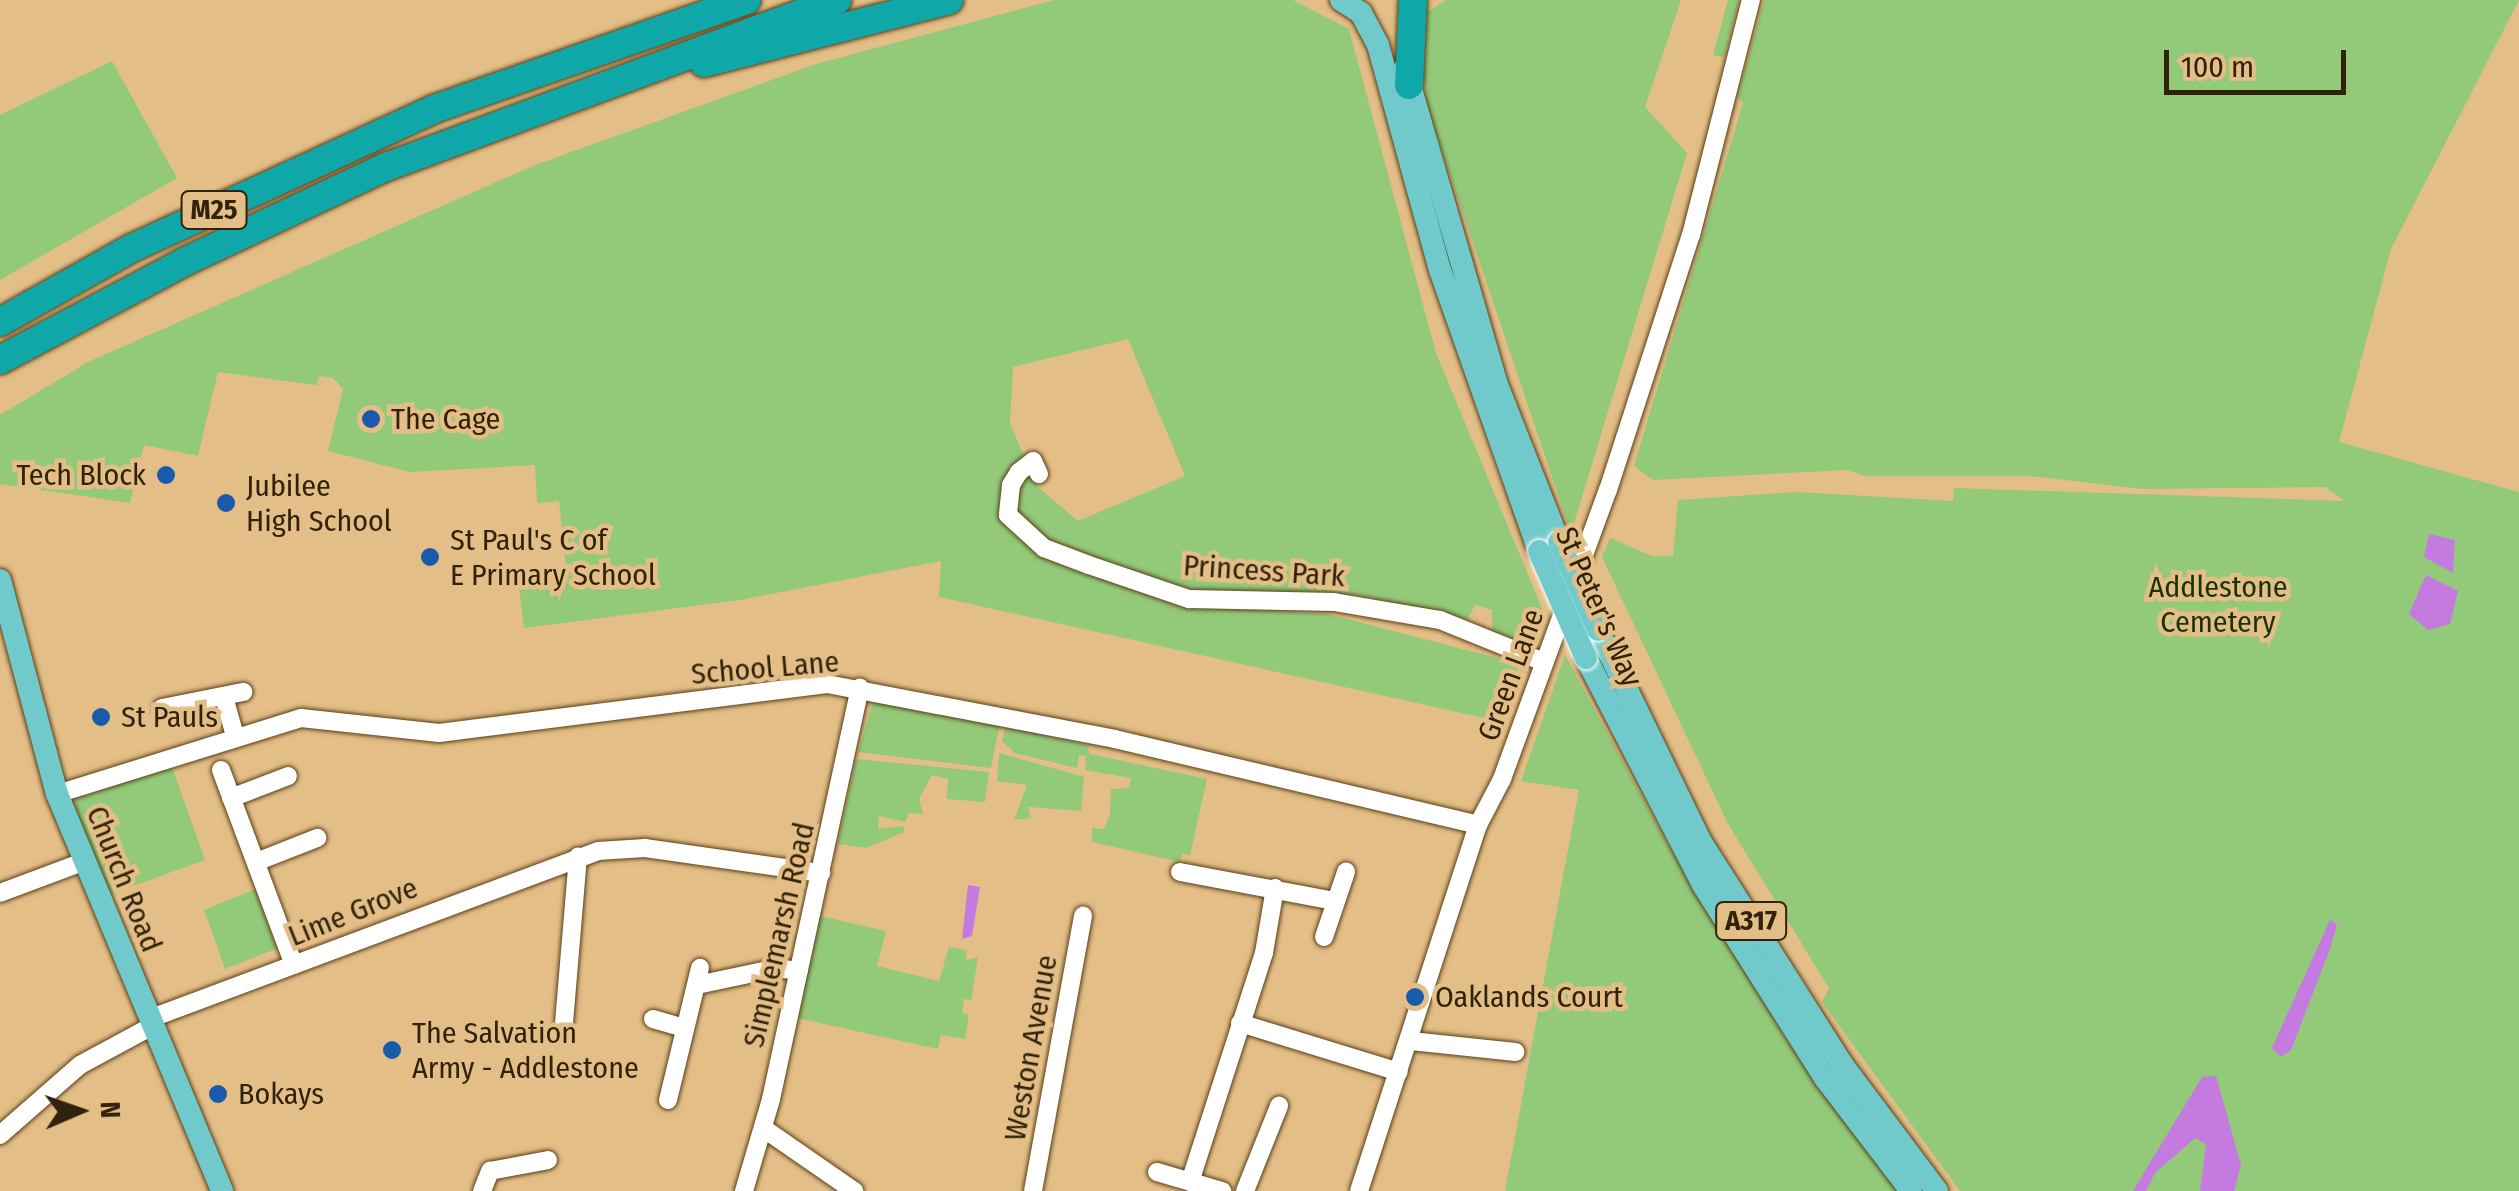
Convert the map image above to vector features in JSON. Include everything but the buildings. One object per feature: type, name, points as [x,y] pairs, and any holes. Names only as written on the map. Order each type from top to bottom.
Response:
[{"type":"highway","name":"M25","points":[[590,52],[692,0]]},
{"type":"highway","name":"M25","points":[[0,322],[132,248],[434,108],[747,0]]},
{"type":"highway","name":"M25","points":[[0,360],[186,262],[386,167],[623,76],[837,0]]},
{"type":"highway","name":"M25","points":[[623,76],[695,65],[949,0]]},
{"type":"highway","points":[[1409,85],[1413,0]]},
{"type":"main road","name":"St Peter's Way","points":[[1341,0],[1361,13],[1378,45],[1440,270],[1549,546],[1598,630],[1701,842],[1841,1063],[1937,1191]]},
{"type":"main road","name":"St Peter's Way","points":[[1402,0],[1400,45],[1409,85],[1496,382],[1586,658],[1703,885],[1825,1078],[1911,1191]]},
{"type":"main road","name":"Church Road","points":[[0,583],[56,794],[222,1191]]},
{"type":"street","name":"Green Lane","points":[[1359,1191],[1478,825],[1502,780],[1691,234],[1752,0]]},
{"type":"street","name":"Princess Park","points":[[1038,474],[1032,461],[1011,484],[1008,515],[1044,548],[1089,566],[1188,599],[1334,602],[1440,620],[1544,662]]},
{"type":"street","name":"School Lane","points":[[56,794],[300,718],[439,733],[769,690],[860,688],[1115,739],[1478,825]]},
{"type":"street","name":"Simplemarsh Road","points":[[744,1191],[763,1128],[822,873],[860,688]]},
{"type":"street","points":[[162,708],[243,692]]},
{"type":"street","points":[[224,698],[236,736]]},
{"type":"street","points":[[221,770],[294,964]]},
{"type":"street","points":[[231,798],[288,776]]},
{"type":"street","points":[[256,862],[317,838]]},
{"type":"street","name":"Lime Grove","points":[[0,1135],[80,1065],[150,1022],[578,857],[646,848],[822,873]]},
{"type":"street","points":[[565,1023],[578,857]]},
{"type":"street","points":[[0,893],[83,862]]},
{"type":"street","points":[[1180,872],[1335,901]]},
{"type":"street","points":[[1324,937],[1346,872]]},
{"type":"street","points":[[1190,1182],[1264,954],[1275,888]]},
{"type":"street","name":"Weston Avenue","points":[[1033,1191],[1083,915]]},
{"type":"street","points":[[668,1100],[699,976],[777,968],[799,971]]},
{"type":"street","points":[[653,1019],[684,1028]]},
{"type":"street","points":[[1240,1023],[1399,1072]]},
{"type":"street","points":[[1410,1041],[1515,1052]]},
{"type":"street","points":[[1245,1191],[1279,1106]]},
{"type":"street","points":[[763,1128],[854,1191]]},
{"type":"street","points":[[482,1191],[490,1170],[548,1160]]},
{"type":"street","points":[[1157,1172],[1222,1191]]},
{"type":"green space","points":[[1054,0],[1293,0],[1349,29],[1436,353],[1546,618],[1532,646],[1492,631],[1492,610],[1475,605],[1468,619],[1358,595],[1194,592],[1183,606],[1328,614],[1520,664],[1498,721],[939,597],[941,561],[740,600],[524,628],[518,577],[566,569],[559,501],[537,503],[535,465],[410,472],[328,451],[343,389],[333,378],[320,376],[316,385],[218,372],[198,456],[144,445],[130,503],[0,484],[0,415],[90,361],[535,165],[816,64]],"holes":[[[1128,339],[1185,476],[1078,521],[1038,487],[1010,424],[1013,367]]]},
{"type":"green space","points":[[1446,0],[1681,0],[1645,107],[1687,153],[1571,533],[1428,109],[1415,20]]},
{"type":"green space","points":[[1728,0],[1739,0],[1724,57],[1713,55]]},
{"type":"green space","name":"Addlestone Cemetery","points":[[1764,0],[2519,0],[2391,249],[2339,442],[2519,492],[2519,1191],[1960,1191],[1822,1002],[1829,988],[1728,824],[1602,557],[1610,538],[1652,556],[1673,556],[1678,500],[1796,492],[1953,501],[1954,488],[2345,501],[2325,487],[2143,489],[2030,476],[1864,476],[1847,470],[1653,480],[1634,466],[1743,103],[1738,96]]},
{"type":"green space","points":[[112,61],[177,178],[0,280],[0,115]]},
{"type":"green space","points":[[1565,655],[1667,843],[1803,1065],[1898,1191],[1505,1191],[1579,790],[1521,781]]},
{"type":"green space","points":[[873,702],[1000,724],[991,768],[858,752]]},
{"type":"green space","points":[[1006,726],[1087,745],[1090,754],[1207,779],[1190,855],[1182,854],[1180,862],[1092,842],[1092,828],[1104,829],[1110,814],[1111,789],[1129,788],[1131,778],[1085,770],[1086,756],[1079,755],[1077,768],[1015,753],[1002,741]]},
{"type":"green space","points":[[999,753],[1084,777],[1081,811],[1028,807],[1031,818],[1014,820],[1027,785],[997,781]]},
{"type":"green space","points":[[856,759],[989,772],[985,802],[947,799],[948,779],[932,775],[919,799],[923,814],[909,813],[905,822],[879,816],[878,829],[904,826],[904,832],[866,848],[838,844]]},
{"type":"green space","points":[[171,764],[205,860],[108,895],[71,795]]},
{"type":"green space","points":[[256,889],[278,948],[225,969],[204,910]]},
{"type":"green space","points":[[820,916],[886,931],[877,966],[939,981],[949,947],[967,950],[966,960],[978,957],[971,1000],[964,999],[962,1013],[969,1015],[965,1039],[941,1035],[938,1049],[797,1018]]},
{"type":"shaded area","points":[[2429,534],[2455,540],[2453,573],[2424,557]]},
{"type":"shaded area","points":[[2426,575],[2458,591],[2450,624],[2428,630],[2409,614]]},
{"type":"shaded area","points":[[968,885],[980,887],[972,936],[962,939]]},
{"type":"shaded area","points":[[2330,920],[2337,925],[2330,949],[2291,1050],[2281,1057],[2272,1048]]},
{"type":"shaded area","points":[[2216,1076],[2241,1165],[2234,1191],[2200,1191],[2206,1144],[2195,1138],[2155,1173],[2146,1191],[2133,1191],[2202,1077]]},
{"type":"place","name":"The Cage","points":[[371,419]]},
{"type":"place","name":"Tech Block","points":[[166,475]]},
{"type":"place","name":"Jubilee High School","points":[[226,503]]},
{"type":"place","name":"St Paul's C of E Primary School","points":[[430,557]]},
{"type":"place","name":"St Pauls","points":[[101,717]]},
{"type":"place","name":"Oaklands Court","points":[[1415,997]]},
{"type":"place","name":"The Salvation Army - Addlestone","points":[[392,1050]]},
{"type":"place","name":"Bokays","points":[[218,1094]]}]
